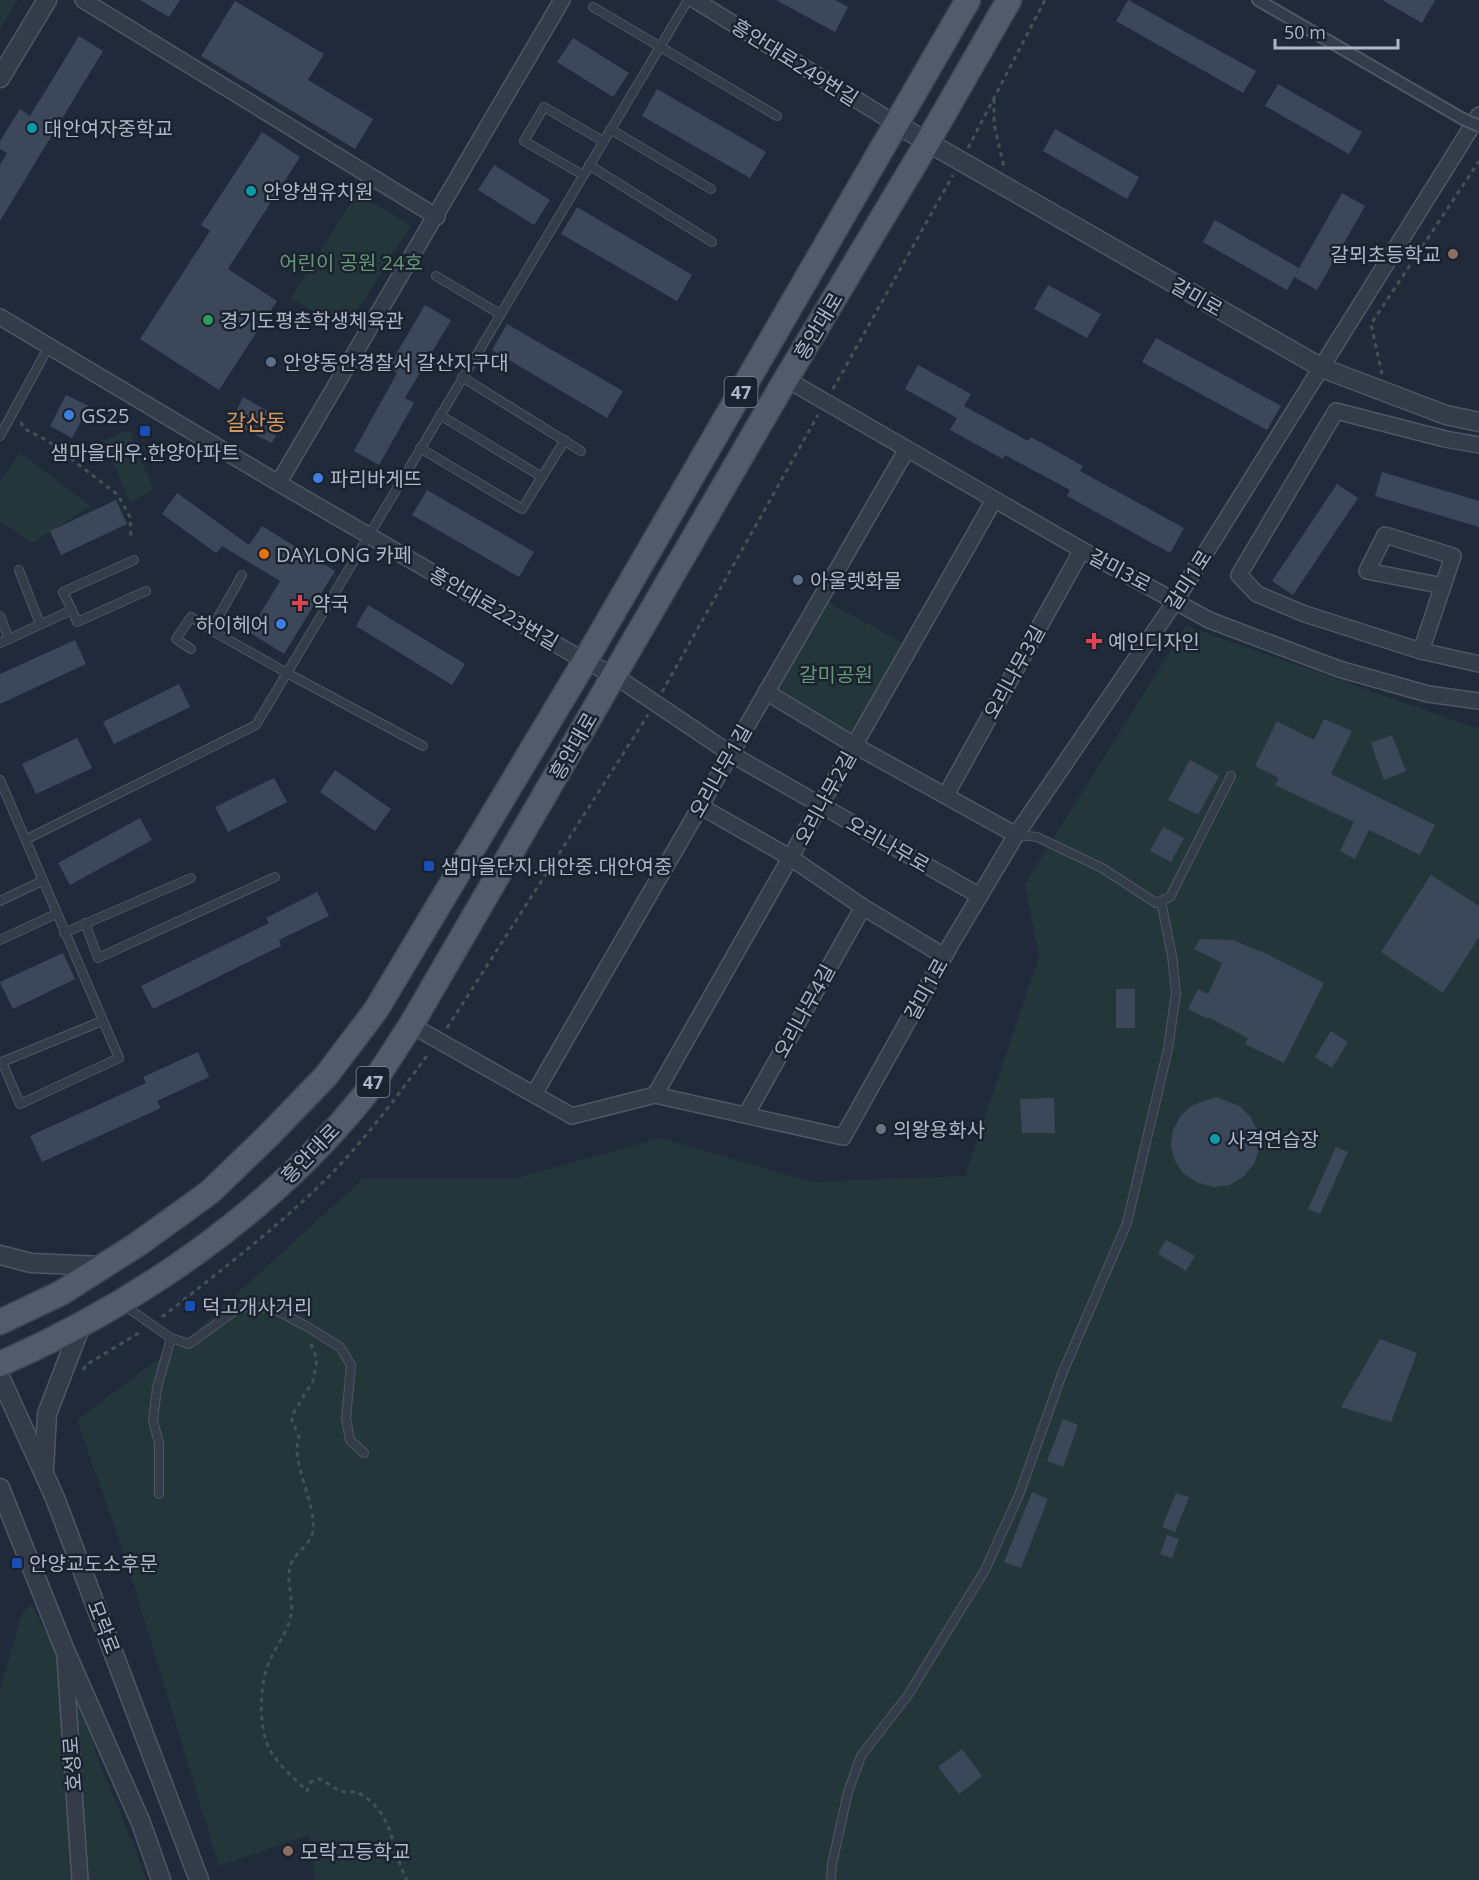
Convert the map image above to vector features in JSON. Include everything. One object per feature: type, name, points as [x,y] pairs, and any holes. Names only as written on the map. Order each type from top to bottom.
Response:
[{"type":"main road","name":"흥안대로","points":[[0,1322],[61,1293],[210,1192],[326,1076],[376,1010],[616,609],[968,0]]},
{"type":"main road","name":"흥안대로","points":[[0,1364],[81,1325],[167,1272],[237,1222],[300,1166],[363,1096],[411,1025],[1009,0]]},
{"type":"main road","points":[[951,28],[983,46]]},
{"type":"main road","points":[[616,609],[644,625]]},
{"type":"street","points":[[0,78],[47,0]]},
{"type":"street","points":[[83,0],[437,217]]},
{"type":"street","points":[[280,484],[562,0]]},
{"type":"street","name":"흥안대로249번길","points":[[695,0],[896,124]]},
{"type":"street","points":[[1258,0],[1479,126]]},
{"type":"street","name":"갈미1로","points":[[746,1115],[843,1137],[944,956],[1016,835],[1176,600],[1479,115]]},
{"type":"street","name":"갈미로","points":[[896,124],[1322,368],[1446,415],[1479,422]]},
{"type":"street","name":"흥안대로223번길","points":[[0,316],[280,484],[585,661],[615,676]]},
{"type":"street","name":"갈미3로","points":[[786,379],[994,500],[1209,620],[1339,669],[1428,694],[1479,701]]},
{"type":"street","points":[[1479,445],[1445,439],[1336,411],[1239,575],[1257,594],[1305,614],[1421,651],[1479,664]]},
{"type":"street","name":"오리나무1길","points":[[534,1094],[907,449]]},
{"type":"street","name":"오리나무2길","points":[[655,1095],[994,500]]},
{"type":"street","points":[[1421,651],[1443,586],[1453,556],[1385,535],[1368,571],[1443,586]]},
{"type":"street","name":"오리나무3길","points":[[946,795],[1082,550]]},
{"type":"street","name":"오리나무로","points":[[615,676],[731,754],[980,896]]},
{"type":"street","points":[[766,692],[854,745],[1016,835]]},
{"type":"street","points":[[700,806],[791,858],[863,908],[944,956]]},
{"type":"street","name":"오리나무4길","points":[[746,1115],[863,908]]},
{"type":"street","points":[[411,1025],[572,1116],[655,1095],[746,1115]]},
{"type":"street","points":[[0,1255],[31,1263],[103,1266]]},
{"type":"street","points":[[44,1475],[47,1414],[81,1325]]},
{"type":"street","name":"모락로","points":[[0,1377],[63,1520],[199,1880]]},
{"type":"street","points":[[0,1488],[64,1648],[141,1823],[160,1880]]},
{"type":"street","name":"호성로","points":[[64,1648],[80,1880]]},
{"type":"lane","points":[[27,839],[256,725],[688,0]]},
{"type":"lane","points":[[592,7],[777,116]]},
{"type":"lane","points":[[583,175],[524,141],[544,107],[603,141]]},
{"type":"lane","points":[[610,129],[711,189]]},
{"type":"lane","points":[[589,165],[712,242]]},
{"type":"lane","points":[[436,276],[500,314]]},
{"type":"lane","points":[[0,436],[49,345]]},
{"type":"lane","points":[[462,377],[582,451]]},
{"type":"lane","points":[[440,415],[542,477]]},
{"type":"lane","points":[[420,448],[522,509],[565,441]]},
{"type":"lane","points":[[134,560],[63,592],[77,622],[146,591]]},
{"type":"lane","points":[[19,570],[40,624]]},
{"type":"lane","points":[[211,630],[242,575]]},
{"type":"lane","points":[[0,643],[72,610]]},
{"type":"lane","points":[[0,616],[9,639]]},
{"type":"lane","points":[[191,649],[176,639],[191,617],[287,673],[423,746]]},
{"type":"lane","points":[[1016,835],[1037,837],[1102,868],[1156,903],[1170,897],[1231,776]]},
{"type":"lane","points":[[0,780],[119,1058],[20,1104],[2,1062],[102,1021]]},
{"type":"lane","points":[[85,923],[98,958],[275,877]]},
{"type":"lane","points":[[64,933],[191,878]]},
{"type":"lane","points":[[0,901],[42,881]]},
{"type":"lane","points":[[831,1880],[832,1864],[848,1792],[861,1756],[908,1695],[985,1570],[1019,1495],[1062,1374],[1127,1223],[1168,1049],[1176,993],[1172,956],[1161,901]]},
{"type":"lane","points":[[0,940],[56,914]]},
{"type":"lane","points":[[119,1302],[171,1338],[189,1344],[240,1307],[272,1308],[306,1326],[340,1347],[351,1365],[346,1419],[350,1440],[364,1453]]},
{"type":"lane","points":[[159,1494],[159,1443],[153,1421],[157,1388],[171,1338]]},
{"type":"path","points":[[994,98],[994,124],[1005,173]]},
{"type":"path","points":[[1372,370],[1382,374],[1371,324],[1479,161]]},
{"type":"path","points":[[16,407],[23,428],[48,441],[118,495],[130,517],[131,538]]},
{"type":"path","points":[[306,1326],[317,1359],[313,1381],[293,1414],[292,1421],[299,1437],[295,1446],[314,1527],[312,1538],[295,1557],[290,1567],[291,1615],[268,1663],[262,1698],[263,1730],[274,1755],[307,1791],[311,1782],[320,1779],[344,1792],[355,1791],[374,1803],[388,1823],[397,1857],[407,1880]]},
{"type":"green space","points":[[0,0],[18,0],[0,29]]},
{"type":"green space","name":"어린이 공원 24호","points":[[357,193],[411,226],[344,331],[291,298]]},
{"type":"green space","points":[[130,430],[153,490],[130,503],[104,440]]},
{"type":"green space","points":[[20,452],[90,506],[33,543],[0,521],[0,483]]},
{"type":"green space","name":"갈미공원","points":[[820,598],[910,647],[854,745],[766,692]]},
{"type":"green space","points":[[1186,626],[1479,729],[1479,1880],[315,1880],[309,1835],[219,1866],[125,1556],[77,1420],[197,1330],[363,1179],[512,1179],[661,1138],[812,1182],[965,1176],[1039,957],[1025,884]]},
{"type":"green space","points":[[31,1603],[66,1671],[91,1728],[95,1752],[146,1880],[0,1880],[0,1689],[22,1614]]},
{"type":"building","points":[[140,0],[180,0],[169,17]]},
{"type":"building","points":[[776,0],[835,0],[848,7],[835,32]]},
{"type":"building","points":[[1128,0],[1256,71],[1243,93],[1116,21]]},
{"type":"building","points":[[1382,0],[1435,0],[1422,23]]},
{"type":"building","points":[[235,1],[324,54],[308,80],[373,119],[355,149],[201,56]]},
{"type":"building","name":"대안여자중학교","points":[[79,36],[103,51],[0,221],[0,165],[7,153],[0,149],[0,141],[20,109],[30,116]]},
{"type":"building","points":[[573,38],[629,73],[613,97],[557,62]]},
{"type":"building","points":[[1278,84],[1362,132],[1349,154],[1265,106]]},
{"type":"building","points":[[657,89],[766,152],[750,178],[642,116]]},
{"type":"building","points":[[1055,129],[1139,177],[1127,199],[1043,151]]},
{"type":"building","name":"경기도평촌학생체육관","points":[[262,132],[300,157],[228,269],[277,301],[219,390],[140,339],[210,231],[201,225]]},
{"type":"building","points":[[494,165],[550,200],[534,225],[478,190]]},
{"type":"building","points":[[1342,193],[1365,206],[1317,290],[1294,277]]},
{"type":"building","points":[[577,207],[692,275],[677,301],[561,234]]},
{"type":"building","points":[[1215,220],[1299,268],[1287,290],[1203,242]]},
{"type":"building","points":[[1048,285],[1101,314],[1087,338],[1034,309]]},
{"type":"building","points":[[425,305],[451,320],[405,398],[414,403],[379,465],[354,451],[397,373],[388,368]]},
{"type":"building","points":[[507,324],[623,391],[607,418],[492,350]]},
{"type":"building","points":[[1156,338],[1281,406],[1267,430],[1142,362]]},
{"type":"building","points":[[918,365],[971,394],[964,406],[1028,441],[1031,437],[1083,466],[1080,471],[1184,528],[1170,553],[1067,496],[1070,490],[1005,455],[1003,459],[950,430],[957,418],[905,389]]},
{"type":"building","points":[[66,395],[89,406],[72,438],[50,426]]},
{"type":"building","points":[[243,397],[284,420],[272,443],[231,423]]},
{"type":"building","points":[[1382,472],[1479,501],[1479,527],[1375,496]]},
{"type":"building","points":[[1337,484],[1358,498],[1293,595],[1272,581]]},
{"type":"building","points":[[427,490],[534,552],[519,577],[412,515]]},
{"type":"building","points":[[177,493],[249,545],[262,526],[335,571],[284,654],[249,632],[280,581],[222,546],[216,553],[162,514]]},
{"type":"building","points":[[116,500],[127,524],[61,555],[50,531]]},
{"type":"building","points":[[368,605],[465,664],[452,685],[356,626]]},
{"type":"building","points":[[75,640],[86,664],[0,704],[0,674]]},
{"type":"building","points":[[179,684],[190,707],[114,744],[103,722]]},
{"type":"building","points":[[1324,719],[1352,731],[1331,774],[1435,825],[1420,855],[1369,830],[1355,859],[1340,851],[1354,822],[1275,785],[1279,778],[1255,766],[1277,721],[1314,740]]},
{"type":"building","points":[[1392,735],[1406,771],[1384,780],[1371,743]]},
{"type":"building","points":[[77,738],[92,768],[36,794],[22,764]]},
{"type":"building","points":[[1190,760],[1219,776],[1198,815],[1168,800]]},
{"type":"building","points":[[335,770],[391,809],[375,831],[320,792]]},
{"type":"building","points":[[274,778],[287,802],[228,832],[215,807]]},
{"type":"building","points":[[140,818],[152,840],[70,885],[58,863]]},
{"type":"building","points":[[1163,827],[1184,838],[1171,862],[1150,851]]},
{"type":"building","points":[[1431,875],[1479,906],[1479,937],[1443,993],[1381,952]]},
{"type":"building","points":[[317,892],[329,916],[279,940],[281,946],[153,1009],[141,986],[269,923],[266,918]]},
{"type":"building","points":[[1200,939],[1233,940],[1259,950],[1324,983],[1284,1063],[1245,1044],[1248,1038],[1188,1009],[1198,989],[1208,994],[1222,963],[1194,949]]},
{"type":"building","points":[[63,953],[75,979],[13,1009],[0,982]]},
{"type":"building","points":[[1116,989],[1135,989],[1135,1028],[1116,1028]]},
{"type":"building","points":[[1331,1031],[1348,1042],[1332,1068],[1315,1057]]},
{"type":"building","points":[[198,1052],[209,1077],[157,1101],[161,1108],[42,1162],[30,1136],[146,1083],[143,1077]]},
{"type":"building","name":"사격연습장","points":[[1216,1097],[1240,1106],[1251,1118],[1258,1132],[1259,1149],[1254,1164],[1244,1176],[1230,1185],[1214,1187],[1198,1183],[1184,1174],[1175,1161],[1171,1145],[1173,1130],[1181,1115],[1193,1105]]},
{"type":"building","points":[[1054,1098],[1055,1133],[1022,1133],[1020,1099]]},
{"type":"building","points":[[1336,1147],[1348,1152],[1320,1214],[1308,1209]]},
{"type":"building","points":[[1166,1240],[1195,1256],[1186,1271],[1158,1254]]},
{"type":"building","points":[[1380,1339],[1417,1353],[1391,1422],[1341,1407]]},
{"type":"building","points":[[1063,1419],[1078,1425],[1063,1467],[1047,1461]]},
{"type":"building","points":[[1032,1492],[1048,1499],[1021,1568],[1004,1562]]},
{"type":"building","points":[[1176,1493],[1189,1497],[1175,1532],[1162,1527]]},
{"type":"building","points":[[1167,1535],[1179,1539],[1172,1558],[1160,1554]]},
{"type":"building","points":[[962,1749],[982,1776],[959,1794],[938,1767]]},
{"type":"place","name":"대안여자중학교","points":[[32,128]]},
{"type":"place","name":"안양샘유치원","points":[[251,191]]},
{"type":"place","name":"갈뫼초등학교","points":[[1453,254]]},
{"type":"place","name":"경기도평촌학생체육관","points":[[208,320]]},
{"type":"place","name":"안양동안경찰서 갈산지구대","points":[[271,362]]},
{"type":"place","name":"GS25","points":[[69,415]]},
{"type":"place","name":"샘마을대우.한양아파트","points":[[145,431]]},
{"type":"place","name":"파리바게뜨","points":[[318,478]]},
{"type":"place","name":"DAYLONG 카페","points":[[264,554]]},
{"type":"place","name":"아울렛화물","points":[[798,580]]},
{"type":"place","name":"약국","points":[[300,603]]},
{"type":"place","name":"하이헤어","points":[[281,624]]},
{"type":"place","name":"예인디자인","points":[[1094,641]]},
{"type":"place","name":"샘마을단지.대안중.대안여중","points":[[429,866]]},
{"type":"place","name":"의왕용화사","points":[[881,1129]]},
{"type":"place","name":"사격연습장","points":[[1215,1139]]},
{"type":"place","name":"덕고개사거리","points":[[190,1306]]},
{"type":"place","name":"안양교도소후문","points":[[17,1563]]},
{"type":"place","name":"모락고등학교","points":[[288,1851]]},
{"type":"district","name":"갈산동","points":[[256,421]]}]
